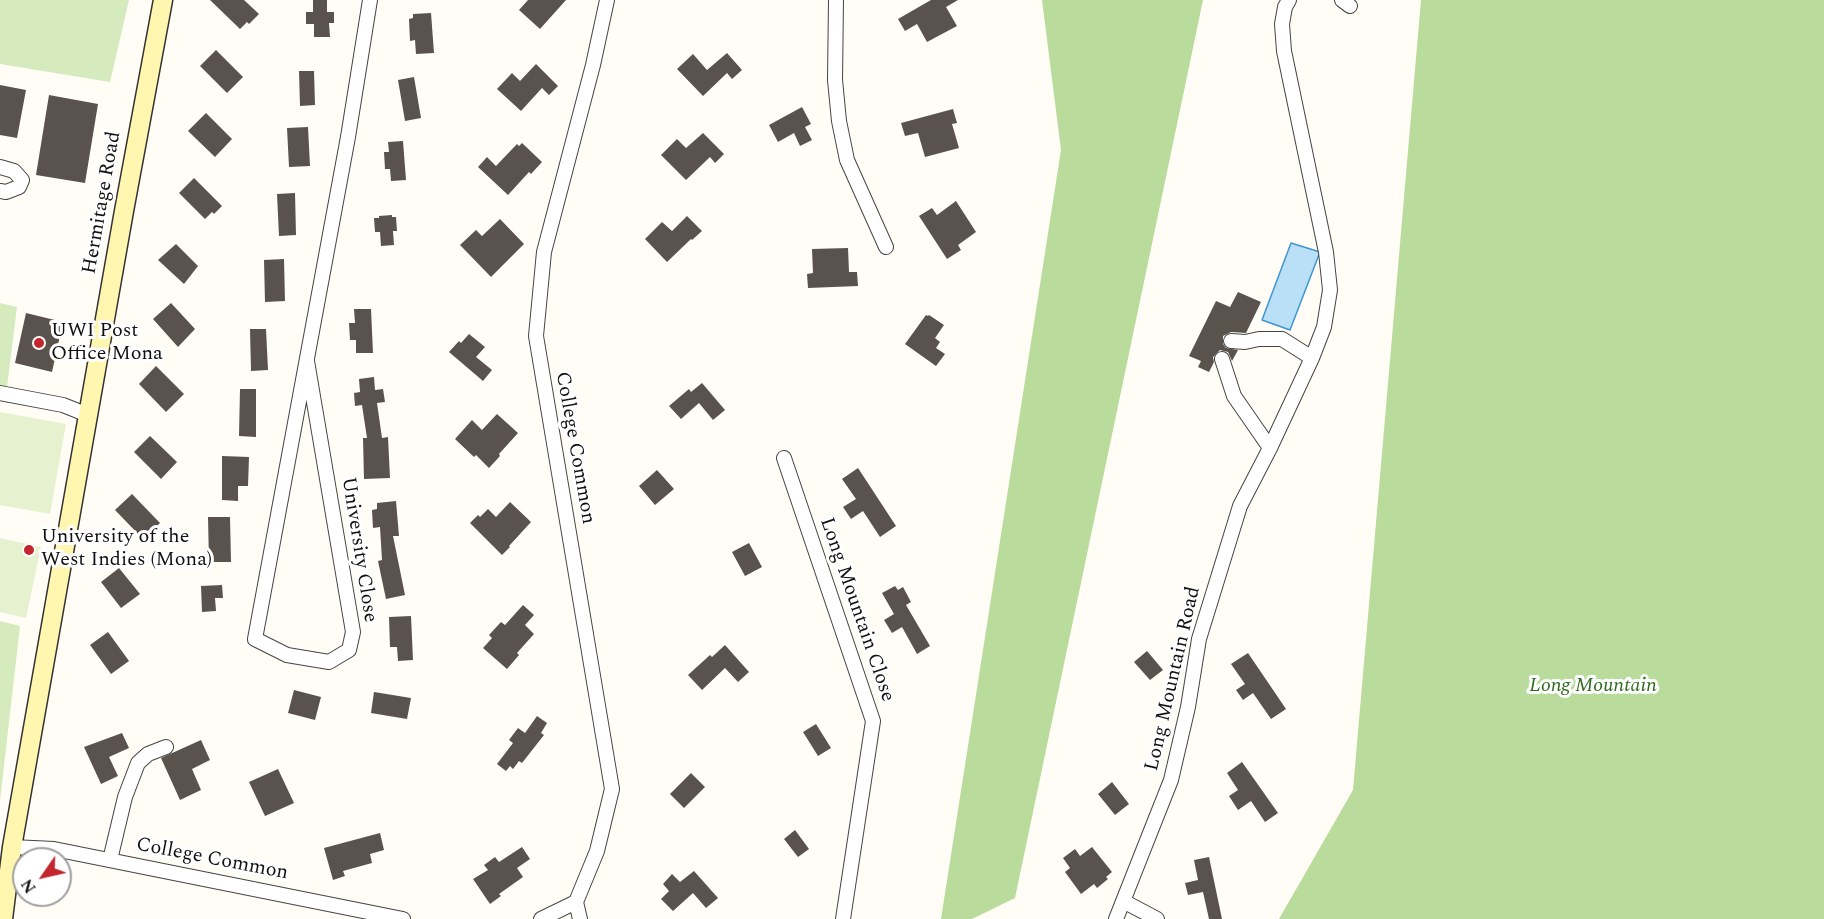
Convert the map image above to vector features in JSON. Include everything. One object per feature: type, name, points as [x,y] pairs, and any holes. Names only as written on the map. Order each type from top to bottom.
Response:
[{"type":"street","name":"Hermitage Road","points":[[3,919],[12,847],[163,0]]},
{"type":"street","name":"University Close","points":[[307,361],[353,632],[349,650],[329,662],[287,655],[255,639],[348,137],[370,0]]},
{"type":"street","name":"College Common","points":[[576,902],[597,851],[612,789],[536,336],[544,252],[593,65],[607,0]]},
{"type":"street","points":[[836,0],[835,80],[839,121],[847,160],[886,247]]},
{"type":"street","name":"Long Mountain Road","points":[[1116,919],[1171,780],[1188,707],[1199,639],[1240,506],[1270,448],[1324,327],[1330,290],[1326,252],[1284,51],[1282,24],[1289,0]]},
{"type":"street","points":[[0,167],[14,171],[22,180],[19,188],[6,192],[0,191]]},
{"type":"street","points":[[1231,340],[1245,342],[1259,339],[1282,339],[1312,358]]},
{"type":"street","points":[[1222,359],[1234,396],[1270,448]]},
{"type":"street","points":[[0,393],[63,405],[88,415]]},
{"type":"street","name":"Long Mountain Close","points":[[784,458],[873,722],[843,919]]},
{"type":"street","points":[[110,860],[125,797],[138,763],[148,754],[166,747]]},
{"type":"street","name":"College Common","points":[[72,853],[404,919]]},
{"type":"street","points":[[1123,901],[1157,919]]},
{"type":"street","points":[[541,919],[576,902],[580,919]]},
{"type":"green space","points":[[0,0],[129,0],[110,82],[0,64]]},
{"type":"green space","points":[[1042,0],[1203,0],[1015,898],[972,919],[941,919],[1061,150]]},
{"type":"green space","name":"Long Mountain","points":[[1421,0],[1824,0],[1824,919],[1279,919],[1353,790]]},
{"type":"green space","points":[[0,303],[17,307],[7,387],[0,386]]},
{"type":"green space","points":[[0,412],[66,424],[50,514],[0,505]]},
{"type":"green space","points":[[0,538],[41,547],[26,618],[0,612]]},
{"type":"green space","points":[[0,621],[20,626],[0,801]]},
{"type":"water","points":[[1291,243],[1320,252],[1290,330],[1262,320]]},
{"type":"building","points":[[210,0],[244,0],[259,14],[240,29]]},
{"type":"building","points":[[313,0],[327,0],[327,12],[334,12],[334,23],[329,23],[330,37],[314,37],[314,24],[306,24],[306,12],[313,12]]},
{"type":"building","points":[[528,0],[566,0],[540,29],[519,10]]},
{"type":"building","points":[[931,0],[958,0],[946,7],[957,26],[927,42],[917,24],[905,31],[898,19]]},
{"type":"building","points":[[431,13],[434,53],[416,54],[415,40],[410,41],[409,19],[413,18],[413,14]]},
{"type":"building","points":[[216,50],[243,77],[227,93],[200,66]]},
{"type":"building","points":[[727,53],[742,70],[732,79],[727,73],[703,96],[677,69],[693,54],[707,70]]},
{"type":"building","points":[[536,64],[558,86],[549,95],[542,88],[521,111],[497,89],[512,73],[520,81]]},
{"type":"building","points":[[299,71],[314,71],[315,105],[300,106]]},
{"type":"building","points":[[414,77],[421,118],[405,121],[398,80]]},
{"type":"building","points":[[0,85],[26,90],[17,138],[0,135]]},
{"type":"building","points":[[49,95],[98,104],[85,183],[36,175]]},
{"type":"building","points":[[802,107],[811,124],[805,127],[812,140],[800,146],[794,133],[778,142],[769,125]]},
{"type":"building","points":[[953,109],[957,123],[952,124],[959,148],[925,157],[918,133],[905,136],[901,123]]},
{"type":"building","points":[[206,113],[232,139],[215,157],[188,131]]},
{"type":"building","points":[[308,127],[310,166],[289,167],[287,128]]},
{"type":"building","points":[[703,133],[724,154],[715,163],[710,157],[686,180],[661,155],[677,139],[686,148]]},
{"type":"building","points":[[403,141],[406,180],[391,181],[390,169],[385,169],[384,152],[389,152],[388,142]]},
{"type":"building","points":[[522,143],[542,162],[531,174],[529,172],[508,195],[478,167],[487,157],[496,166],[517,144],[519,146]]},
{"type":"building","points":[[194,178],[222,206],[205,219],[179,193]]},
{"type":"building","points":[[295,193],[296,235],[279,236],[277,194]]},
{"type":"building","points":[[956,201],[976,232],[958,245],[961,250],[947,259],[919,216],[932,208],[937,215]]},
{"type":"building","points":[[392,215],[396,217],[397,231],[393,231],[394,245],[381,246],[380,232],[375,232],[374,218]]},
{"type":"building","points":[[687,216],[702,231],[667,262],[645,239],[662,222],[672,231]]},
{"type":"building","points":[[500,219],[524,244],[491,277],[460,245],[476,230],[482,236]]},
{"type":"building","points":[[176,244],[198,266],[184,284],[158,260]]},
{"type":"building","points":[[848,248],[849,272],[857,272],[858,286],[808,288],[807,274],[813,273],[812,249]]},
{"type":"building","points":[[284,259],[285,301],[265,302],[264,260]]},
{"type":"building","points":[[1238,292],[1261,302],[1246,333],[1231,332],[1223,336],[1223,344],[1226,348],[1238,350],[1232,361],[1228,352],[1220,350],[1213,357],[1214,362],[1209,372],[1198,367],[1201,361],[1189,356],[1216,301],[1230,307]]},
{"type":"building","points":[[171,303],[195,329],[178,347],[153,319]]},
{"type":"building","points":[[354,309],[371,309],[373,353],[356,353],[356,340],[350,340],[349,323],[355,323]]},
{"type":"building","name":"UWI Post Office Mona","points":[[26,313],[63,322],[52,372],[15,363]]},
{"type":"building","points":[[926,315],[944,325],[935,338],[940,342],[936,348],[945,354],[936,366],[905,344]]},
{"type":"building","points":[[250,329],[266,329],[268,370],[251,371]]},
{"type":"building","points":[[469,334],[485,347],[476,357],[492,370],[483,381],[449,352]]},
{"type":"building","points":[[156,366],[184,394],[166,412],[139,384]]},
{"type":"building","points":[[374,377],[375,390],[383,389],[385,402],[377,403],[382,438],[388,437],[390,478],[364,479],[363,438],[367,438],[362,405],[355,406],[354,393],[360,392],[359,379]]},
{"type":"building","points":[[702,383],[725,410],[713,420],[699,403],[681,419],[669,406],[689,389],[691,392]]},
{"type":"building","points":[[240,389],[256,389],[256,437],[239,436]]},
{"type":"building","points":[[497,414],[518,433],[489,468],[455,439],[472,420],[482,430]]},
{"type":"building","points":[[150,436],[177,462],[161,479],[134,452]]},
{"type":"building","points":[[222,456],[249,457],[248,486],[238,486],[238,501],[222,500]]},
{"type":"building","points":[[858,468],[896,526],[880,537],[863,511],[851,519],[843,507],[856,499],[842,479]]},
{"type":"building","points":[[657,470],[674,489],[655,505],[639,486]]},
{"type":"building","points":[[132,494],[160,523],[143,539],[115,510]]},
{"type":"building","points":[[396,501],[399,536],[393,536],[405,595],[386,599],[378,561],[382,560],[380,527],[373,528],[372,510],[377,509],[377,503]]},
{"type":"building","points":[[510,502],[531,522],[502,555],[470,523],[488,509],[496,517]]},
{"type":"building","points":[[208,517],[230,517],[231,562],[209,562]]},
{"type":"building","points":[[749,543],[762,567],[745,576],[732,552]]},
{"type":"building","points":[[119,568],[140,594],[121,608],[101,582]]},
{"type":"building","points":[[222,585],[223,598],[215,598],[216,611],[202,612],[201,586]]},
{"type":"building","points":[[895,586],[898,590],[903,587],[911,602],[906,605],[930,646],[917,654],[902,627],[892,633],[884,620],[894,614],[882,593]]},
{"type":"building","points":[[523,605],[534,615],[525,625],[534,634],[517,653],[519,655],[507,669],[483,648],[492,638],[489,635],[501,622],[505,625]]},
{"type":"building","points":[[411,616],[413,660],[398,661],[397,647],[390,647],[389,617]]},
{"type":"building","points":[[108,632],[129,661],[111,674],[90,645]]},
{"type":"building","points":[[725,645],[749,672],[738,682],[725,668],[702,690],[688,675]]},
{"type":"building","points":[[1147,651],[1163,670],[1150,680],[1134,662]]},
{"type":"building","points":[[1248,653],[1286,709],[1271,719],[1253,693],[1243,700],[1236,690],[1245,684],[1231,664]]},
{"type":"building","points":[[294,690],[321,697],[315,720],[288,713]]},
{"type":"building","points":[[374,692],[411,698],[407,719],[371,713]]},
{"type":"building","points":[[537,716],[547,723],[541,733],[544,735],[522,763],[519,761],[513,769],[510,766],[506,771],[497,764],[513,743],[509,740],[518,728],[525,733]]},
{"type":"building","points":[[816,724],[831,748],[818,756],[803,732]]},
{"type":"building","points":[[122,733],[129,748],[109,757],[118,776],[101,784],[84,747]]},
{"type":"building","points":[[201,740],[210,760],[192,769],[201,790],[180,800],[161,758]]},
{"type":"building","points":[[1242,762],[1278,813],[1265,822],[1251,801],[1238,810],[1229,796],[1238,790],[1227,773]]},
{"type":"building","points":[[278,769],[294,803],[265,816],[249,782]]},
{"type":"building","points":[[691,773],[705,787],[684,808],[670,794]]},
{"type":"building","points":[[1112,782],[1129,804],[1115,815],[1098,794]]},
{"type":"building","points":[[795,830],[809,849],[798,857],[784,839]]},
{"type":"building","points":[[380,833],[384,850],[370,854],[372,863],[343,871],[345,876],[333,880],[324,848]]},
{"type":"building","points":[[522,847],[530,859],[517,868],[523,877],[499,894],[501,896],[490,904],[473,879],[488,870],[484,865],[495,857],[499,862]]},
{"type":"building","points":[[1092,847],[1112,872],[1106,877],[1108,879],[1097,888],[1094,884],[1081,894],[1065,872],[1070,868],[1063,858],[1075,849],[1080,856]]},
{"type":"building","points":[[1209,857],[1222,919],[1209,919],[1203,892],[1188,895],[1185,883],[1198,880],[1194,860]]},
{"type":"building","points":[[694,871],[718,898],[706,908],[693,893],[673,911],[661,899],[669,891],[663,884],[672,874],[680,882]]},
{"type":"place","name":"UWI Post Office Mona","points":[[39,343]]},
{"type":"place","name":"University of the West Indies (Mona)","points":[[29,550]]}]
